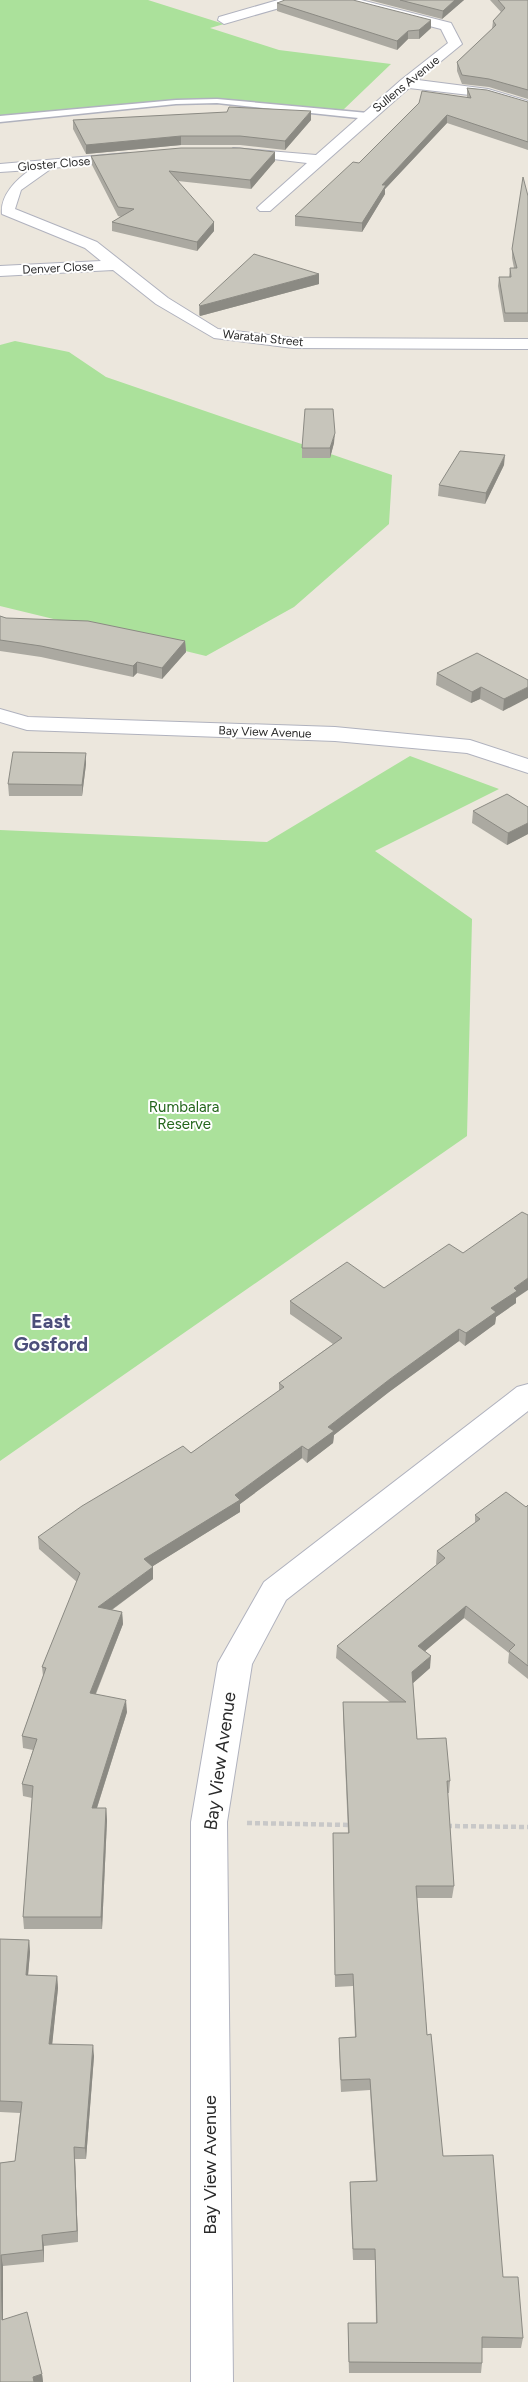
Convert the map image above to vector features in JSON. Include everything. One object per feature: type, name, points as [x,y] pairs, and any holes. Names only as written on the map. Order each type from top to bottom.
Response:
[{"type":"street","points":[[224,20],[292,0]]},
{"type":"street","name":"Sullens Avenue","points":[[265,208],[406,83],[456,44],[446,26],[346,0]]},
{"type":"street","points":[[406,83],[488,94],[528,105]]},
{"type":"street","points":[[220,151],[240,150],[317,160]]},
{"type":"street","name":"Gloster Close","points":[[0,168],[143,155]]},
{"type":"street","name":"Waratah Street","points":[[47,165],[14,188],[7,210],[91,245],[162,301],[214,333],[293,343],[528,344]]},
{"type":"street","name":"Denver Close","points":[[0,271],[116,265]]},
{"type":"street","name":"Bay View Avenue","points":[[0,715],[27,723],[336,734],[461,746],[470,747],[528,766]]},
{"type":"street","name":"Bay View Avenue","points":[[212,2382],[209,1822],[235,1663],[275,1591],[528,1395]]},
{"type":"lane","points":[[0,119],[176,102],[217,101],[368,116]]},
{"type":"path","points":[[209,1822],[355,1825]]},
{"type":"path","points":[[443,1826],[528,1827]]},
{"type":"green space","points":[[0,0],[148,0],[224,24],[210,28],[279,50],[391,64],[342,111],[208,98],[0,117]]},
{"type":"green space","points":[[15,341],[69,352],[106,377],[392,475],[389,524],[294,607],[206,656],[0,606],[0,345]]},
{"type":"green space","name":"Rumbalara Reserve","points":[[410,756],[499,789],[375,851],[472,919],[467,1136],[0,1461],[0,830],[267,842]]},
{"type":"building","points":[[285,0],[353,0],[431,20],[419,30],[408,31],[397,41],[277,3]]},
{"type":"building","points":[[400,0],[455,0],[443,11]]},
{"type":"building","points":[[498,0],[528,0],[528,90],[489,79],[462,75],[457,62],[496,25],[493,21],[505,8]]},
{"type":"building","points":[[467,88],[487,90],[528,102],[528,142],[447,115],[382,185],[386,185],[362,223],[295,216],[353,162],[359,163],[419,103],[422,91],[471,98]]},
{"type":"building","points":[[229,107],[311,111],[285,141],[240,136],[181,136],[86,145],[73,120],[227,112]]},
{"type":"building","points":[[181,148],[240,148],[275,152],[250,180],[169,171],[214,222],[197,242],[112,222],[134,209],[118,207],[91,156]]},
{"type":"building","points":[[523,177],[528,196],[528,313],[505,313],[499,277],[511,277],[510,268],[517,268],[512,249]]},
{"type":"building","points":[[254,254],[319,274],[199,305]]},
{"type":"building","points":[[305,409],[333,409],[335,433],[330,448],[302,448]]},
{"type":"building","points":[[460,451],[505,455],[486,493],[439,485]]},
{"type":"building","points":[[0,616],[6,618],[88,621],[185,641],[162,668],[137,662],[133,666],[41,646],[0,640]]},
{"type":"building","points":[[477,653],[528,680],[528,687],[504,699],[481,687],[472,692],[437,673]]},
{"type":"building","points":[[13,752],[86,753],[82,785],[8,784]]},
{"type":"building","points":[[507,794],[528,807],[528,823],[508,833],[473,811]]},
{"type":"building","points":[[522,1212],[528,1215],[528,1278],[514,1288],[517,1291],[491,1308],[496,1312],[466,1333],[459,1329],[328,1427],[334,1431],[308,1450],[302,1446],[235,1495],[240,1500],[144,1559],[153,1567],[98,1607],[122,1612],[90,1693],[126,1700],[92,1808],[106,1808],[101,1917],[23,1917],[33,1786],[22,1784],[37,1739],[22,1736],[46,1668],[42,1667],[80,1573],[38,1537],[82,1506],[183,1446],[191,1453],[284,1387],[279,1383],[342,1338],[290,1301],[347,1262],[384,1288],[449,1244],[463,1253]]},
{"type":"building","points":[[506,1492],[526,1507],[528,1505],[528,1666],[509,1651],[515,1645],[466,1606],[418,1646],[431,1656],[412,1672],[417,1739],[446,1738],[450,1781],[447,1781],[454,1886],[416,1886],[427,2035],[431,2034],[443,2156],[493,2155],[503,2277],[518,2277],[523,2338],[482,2337],[482,2363],[349,2362],[348,2323],[377,2323],[375,2249],[353,2249],[350,2182],[377,2181],[370,2079],[341,2080],[339,2038],[356,2037],[353,1974],[335,1975],[333,1833],[349,1833],[343,1702],[406,1702],[337,1646],[445,1558],[437,1551],[480,1519],[475,1515]]},
{"type":"building","points":[[0,1939],[29,1940],[26,1975],[57,1976],[49,2044],[93,2045],[85,2148],[74,2147],[77,2231],[42,2235],[43,2250],[1,2255],[2,2320],[27,2312],[42,2374],[33,2377],[34,2382],[0,2382],[0,2163],[15,2161],[22,2102],[0,2101]]},
{"type":"district","name":"East Gosford","points":[[51,1332]]}]
